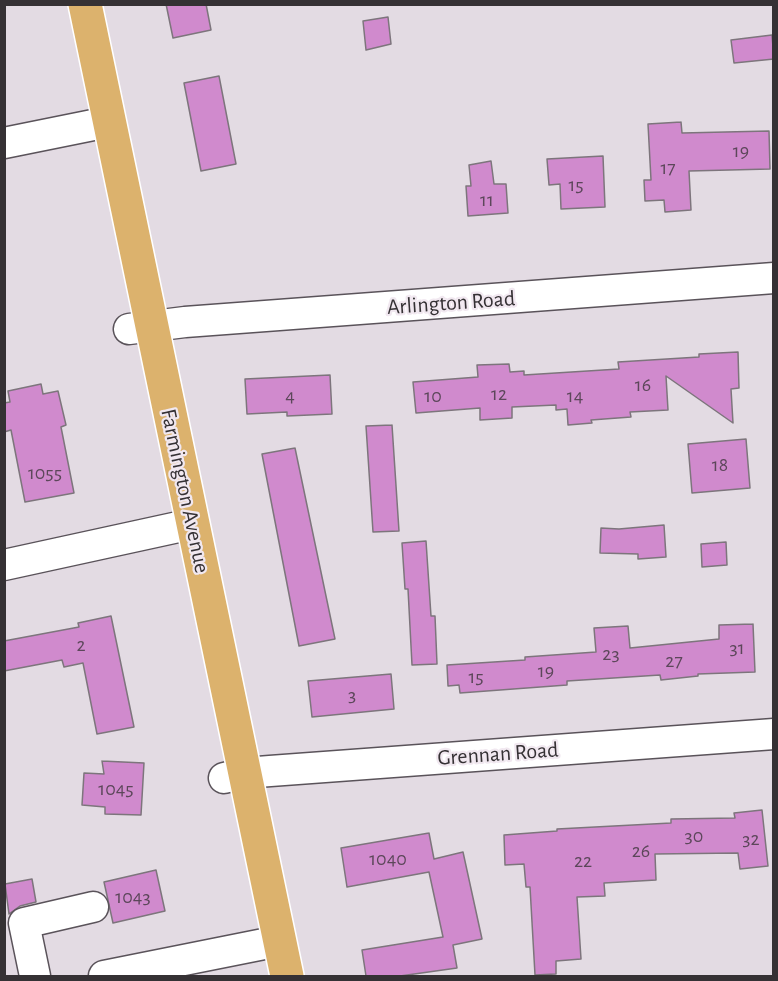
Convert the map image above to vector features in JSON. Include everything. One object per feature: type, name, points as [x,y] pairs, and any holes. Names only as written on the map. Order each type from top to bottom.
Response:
[{"type":"main road","name":"Farmington Avenue","points":[[63,4],[98,124],[269,943],[287,976]]},
{"type":"main road","name":"Farmington Avenue","points":[[85,4],[98,124]]},
{"type":"main road","name":"Farmington Avenue","points":[[265,976],[269,943]]},
{"type":"street","points":[[4,143],[98,124]]},
{"type":"street","name":"Arlington Road","points":[[140,327],[774,278]]},
{"type":"street","points":[[4,565],[182,526]]},
{"type":"street","name":"Grennan Road","points":[[234,775],[774,734]]},
{"type":"street","points":[[35,976],[24,923],[93,907]]},
{"type":"street","points":[[104,976],[269,943]]},
{"type":"building","points":[[166,4],[206,4],[211,30],[173,38]]},
{"type":"building","points":[[388,17],[391,44],[366,50],[363,21]]},
{"type":"building","points":[[772,35],[774,59],[734,63],[731,40]]},
{"type":"building","points":[[219,76],[236,164],[201,171],[184,83]]},
{"type":"building","points":[[681,122],[682,133],[769,131],[770,169],[689,171],[691,210],[665,212],[664,200],[645,201],[644,180],[651,180],[648,124]]},
{"type":"building","points":[[603,156],[605,207],[561,209],[560,184],[549,185],[547,159]]},
{"type":"building","points":[[491,161],[494,184],[506,184],[508,213],[468,216],[466,186],[471,186],[469,165]]},
{"type":"building","points":[[738,352],[739,388],[731,389],[733,423],[666,376],[668,410],[630,412],[631,417],[591,420],[592,423],[568,425],[567,409],[556,410],[556,405],[512,407],[512,418],[480,420],[480,408],[416,413],[413,382],[478,377],[477,365],[509,364],[510,372],[524,371],[524,375],[619,369],[618,362]]},
{"type":"building","points":[[330,375],[332,414],[287,416],[287,412],[247,414],[245,379]]},
{"type":"building","points":[[41,384],[43,394],[58,391],[66,425],[61,427],[74,493],[25,502],[11,430],[4,432],[4,403],[10,402],[8,391]]},
{"type":"building","points":[[392,425],[399,531],[373,532],[366,426]]},
{"type":"building","points":[[746,439],[750,488],[692,493],[688,444]]},
{"type":"building","points":[[295,448],[335,639],[299,646],[262,454]]},
{"type":"building","points":[[664,525],[666,557],[638,559],[638,554],[600,553],[601,528],[619,529]]},
{"type":"building","points":[[426,541],[431,616],[435,616],[437,664],[412,665],[408,589],[405,589],[402,543]]},
{"type":"building","points":[[726,542],[727,565],[702,567],[701,544]]},
{"type":"building","points":[[111,616],[134,727],[97,734],[83,663],[64,667],[62,660],[4,671],[4,641],[79,627],[78,623]]},
{"type":"building","points":[[753,624],[755,672],[698,674],[698,676],[661,680],[660,675],[567,681],[567,685],[460,693],[459,685],[448,686],[447,665],[596,652],[594,628],[628,626],[630,648],[719,639],[719,625]]},
{"type":"building","points":[[391,674],[394,709],[312,717],[308,681]]},
{"type":"building","points":[[102,761],[144,763],[141,815],[105,814],[105,807],[82,805],[84,773],[104,774]]},
{"type":"building","points":[[762,810],[768,866],[740,869],[738,853],[655,854],[656,880],[604,883],[605,896],[577,897],[581,959],[556,961],[556,974],[535,975],[530,887],[526,887],[524,864],[505,865],[504,835],[557,831],[557,829],[671,823],[671,819],[735,818],[734,813]]},
{"type":"building","points":[[429,833],[434,859],[463,852],[482,939],[453,945],[457,968],[400,976],[366,976],[362,950],[443,937],[429,872],[347,887],[341,848]]},
{"type":"building","points":[[156,870],[165,911],[113,923],[104,882]]},
{"type":"building","points":[[32,879],[36,902],[20,906],[9,914],[5,884]]}]
